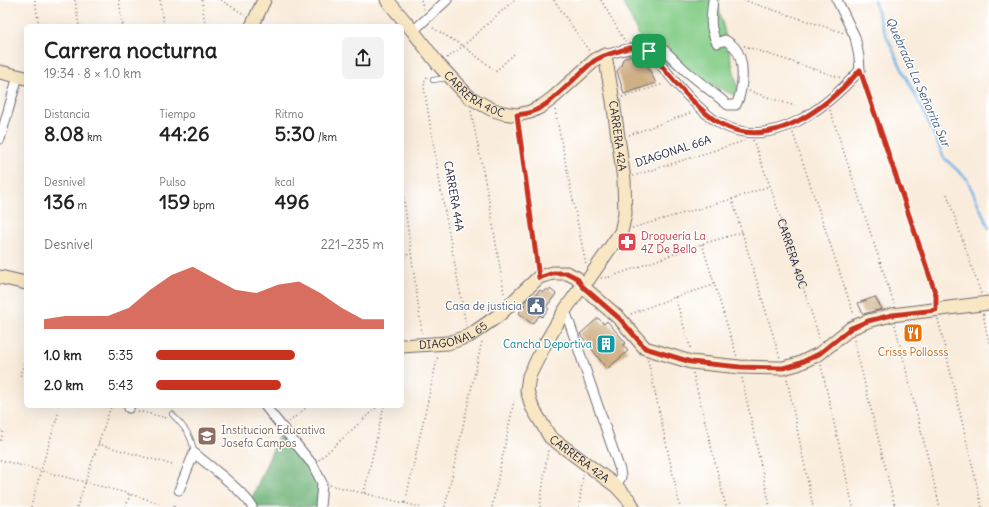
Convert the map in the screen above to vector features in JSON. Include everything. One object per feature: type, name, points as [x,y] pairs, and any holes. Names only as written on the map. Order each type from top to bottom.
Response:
[{"type":"street","points":[[253,23],[264,0]]},
{"type":"street","name":"CARRERA 40C","points":[[388,0],[414,31],[438,64],[469,97],[490,109],[517,115],[530,112],[552,98],[600,58],[629,48],[639,48],[649,51],[653,49],[664,50],[686,71],[728,105],[736,105],[740,98],[740,88],[743,78],[741,59],[735,48],[725,40],[717,43],[712,34],[711,16],[713,0]]},
{"type":"street","points":[[414,31],[447,0]]},
{"type":"street","points":[[649,51],[674,81],[701,109],[721,124],[751,135],[758,134],[791,125],[828,103],[860,70],[855,37],[837,0]]},
{"type":"street","name":"CARRERA 42A","points":[[600,58],[613,100],[617,139],[624,180],[625,214],[621,232],[565,310],[545,344],[529,376],[528,390],[532,407],[550,437],[616,486],[629,500],[633,507]]},
{"type":"street","points":[[0,72],[22,77],[0,139]]},
{"type":"street","name":"DIAGONAL 65","points":[[404,346],[440,344],[453,342],[469,336],[499,315],[539,278],[553,273],[567,273],[585,283],[620,319],[645,348]]},
{"type":"street","points":[[0,277],[24,282]]},
{"type":"street","points":[[645,348],[691,362],[740,367],[783,368],[798,364],[819,354],[854,327],[892,315],[985,304]]},
{"type":"street","points":[[565,310],[620,470],[621,477],[616,486]]},
{"type":"street","points":[[267,408],[313,465],[322,483],[320,507]]},
{"type":"street","points":[[179,490],[194,453],[250,502],[252,507]]},
{"type":"lane","points":[[433,80],[451,79]]},
{"type":"lane","points":[[172,414],[190,436],[193,442],[194,453]]},
{"type":"path","points":[[35,0],[39,24]]},
{"type":"path","points":[[75,0],[79,24]]},
{"type":"path","points":[[119,0],[123,24]]},
{"type":"path","points":[[160,0],[164,24]]},
{"type":"path","points":[[202,0],[205,24]]},
{"type":"path","points":[[221,0],[253,23]]},
{"type":"path","name":"CARRERA 44A","points":[[469,336],[462,309],[424,87],[425,80],[438,64],[463,46],[514,0]]},
{"type":"path","points":[[554,0],[600,58]]},
{"type":"path","points":[[601,0],[629,48]]},
{"type":"path","points":[[743,0],[855,37]]},
{"type":"path","points":[[433,28],[463,46],[496,71],[515,53]]},
{"type":"path","points":[[725,40],[850,81]]},
{"type":"path","points":[[860,70],[936,295],[938,325],[982,507]]},
{"type":"path","points":[[613,100],[674,81]]},
{"type":"path","points":[[740,88],[795,106]]},
{"type":"path","points":[[469,97],[490,206],[504,293],[515,299]]},
{"type":"path","points":[[552,98],[585,283],[610,277],[702,244],[743,232]]},
{"type":"path","points":[[828,103],[858,198],[895,305],[892,315],[940,507]]},
{"type":"path","points":[[617,139],[701,109]]},
{"type":"path","points":[[517,115],[539,278]]},
{"type":"path","points":[[791,125],[854,327],[895,507]]},
{"type":"path","name":"DIAGONAL 66A","points":[[624,180],[751,135]]},
{"type":"path","name":"CARRERA 40C","points":[[751,135],[770,186],[818,333],[819,354],[853,507]]},
{"type":"path","points":[[621,232],[732,199],[770,186]]},
{"type":"path","points":[[947,194],[985,304],[989,343]]},
{"type":"path","points":[[732,199],[787,381],[813,507]]},
{"type":"path","points":[[404,201],[424,346]]},
{"type":"path","points":[[404,259],[411,252]]},
{"type":"path","points":[[620,319],[675,297],[714,285]]},
{"type":"path","points":[[675,297],[692,356],[691,362],[726,507]]},
{"type":"path","points":[[445,507],[482,344],[482,328]]},
{"type":"path","points":[[405,503],[440,344]]},
{"type":"path","points":[[645,348],[680,507]]},
{"type":"path","points":[[24,362],[20,375],[24,376]]},
{"type":"path","points":[[492,507],[514,401]]},
{"type":"path","points":[[77,507],[110,408]]},
{"type":"path","points":[[132,408],[168,419]]},
{"type":"path","points":[[282,428],[306,408]]},
{"type":"path","points":[[313,465],[376,408]]},
{"type":"path","points":[[364,493],[384,408]]},
{"type":"path","points":[[31,507],[59,411]]},
{"type":"path","points":[[0,430],[3,431],[0,442]]},
{"type":"path","points":[[540,507],[550,437]]},
{"type":"path","points":[[98,444],[173,465]]},
{"type":"path","points":[[0,460],[159,503]]},
{"type":"path","points":[[579,507],[584,462]]},
{"type":"path","points":[[322,483],[420,507]]},
{"type":"path","points":[[126,507],[130,494]]},
{"type":"path","points":[[174,507],[175,503]]},
{"type":"green space","points":[[622,0],[717,0],[740,98],[649,56]]},
{"type":"green space","points":[[282,428],[322,483],[320,507],[252,507],[250,502]]},
{"type":"building","points":[[632,55],[647,65],[656,83],[624,94],[617,71],[621,66],[623,59]]},
{"type":"building","name":"Casa de justicia","points":[[546,289],[549,291],[550,289],[556,294],[546,307],[549,309],[542,317],[540,315],[532,324],[519,313],[525,305],[523,303],[531,296],[533,298],[540,290],[543,292]]},
{"type":"building","points":[[875,297],[882,309],[863,314],[858,303]]},
{"type":"building","name":"Cancha Deportiva","points":[[598,318],[604,324],[607,321],[626,343],[623,345],[628,351],[607,369],[580,334]]},
{"type":"building","name":"Crisss Pollosss","points":[[916,328],[918,337],[910,339],[907,330]]},
{"type":"waterway","name":"Quebrada La Señorita Sur","points":[[874,0],[881,24],[930,125],[944,158],[967,179],[989,228]]},
{"type":"place","name":"Droguería La 4Z De Bello","points":[[627,242]]},
{"type":"place","name":"Casa de justicia","points":[[536,306]]},
{"type":"place","name":"Crisss Pollosss","points":[[913,333]]},
{"type":"place","name":"Cancha Deportiva","points":[[606,344]]},
{"type":"place","name":"Institucion Educativa Josefa Campos","points":[[207,436]]},
{"type":"route","points":[[629,48],[639,48],[649,51],[674,81],[701,109],[721,124],[736,130],[758,134],[791,125],[828,103],[860,70],[936,295],[936,310],[892,315],[868,321],[851,328],[819,354],[798,364],[783,368],[740,367],[691,362],[645,348],[620,319],[582,286],[577,278],[567,273],[553,273],[539,278],[517,115],[530,112],[542,106],[595,60],[605,55],[629,48]]}]
